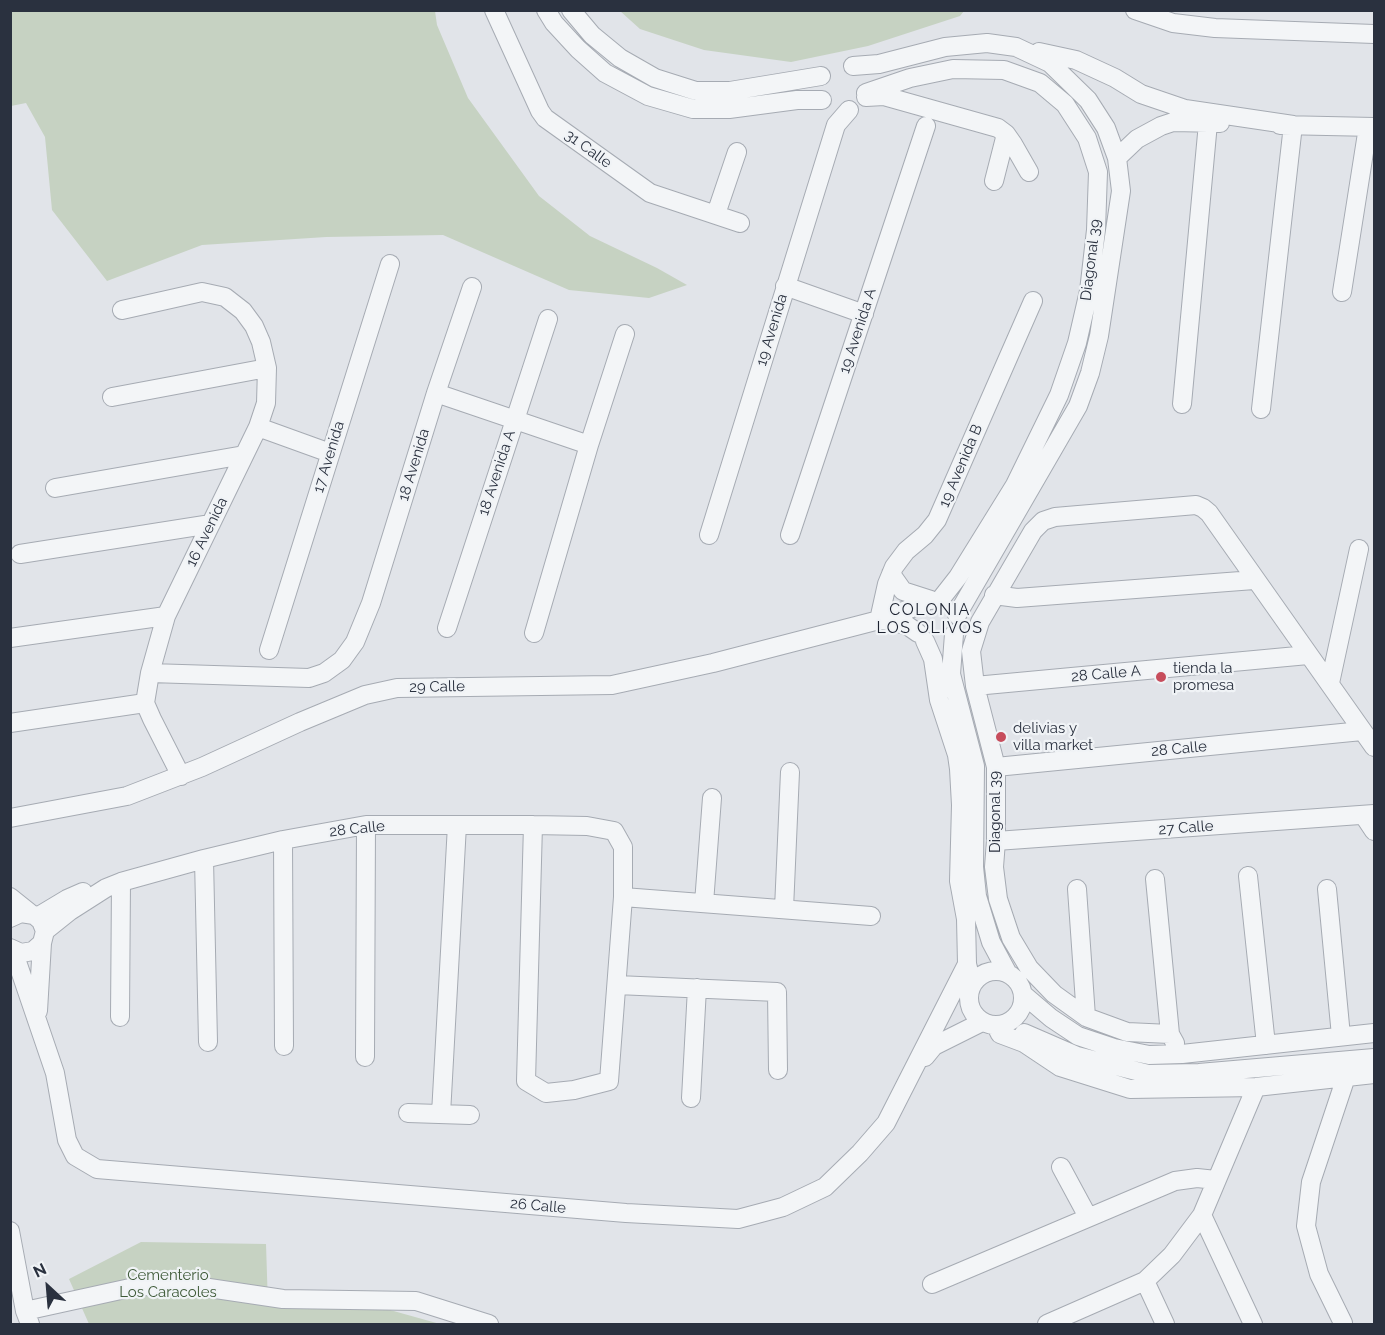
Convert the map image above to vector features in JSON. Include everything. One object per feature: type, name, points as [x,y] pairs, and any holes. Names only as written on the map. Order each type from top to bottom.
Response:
[{"type":"street","name":"31 Calle","points":[[494,10],[545,118],[650,193],[740,223]]},
{"type":"street","points":[[546,10],[554,23],[578,49],[605,73],[648,96],[693,110],[729,109],[796,100],[834,111],[860,104],[865,95],[865,79],[861,72],[853,66]]},
{"type":"street","points":[[572,10],[592,35],[620,58],[655,78],[696,91],[730,92],[820,76],[829,67],[837,64],[853,66],[879,64],[945,47],[987,43],[1076,60],[1115,78],[1141,94],[1185,109],[1293,125]]},
{"type":"street","points":[[1135,10],[1173,22],[1216,19],[1374,34]]},
{"type":"street","name":"Diagonal 39","points":[[957,615],[1078,406],[1090,373],[1099,336],[1121,190],[1117,158],[1106,128],[1088,100],[1050,63],[1016,47]]},
{"type":"street","name":"Diagonal 39","points":[[865,95],[910,78],[953,69],[1004,70],[1040,83],[1065,104],[1087,138],[1098,172],[1096,230],[1089,291],[1077,343],[1059,395],[1015,485],[958,577],[931,601]]},
{"type":"street","points":[[820,76],[818,90],[834,111]]},
{"type":"street","points":[[865,95],[884,96],[998,128],[1006,134],[1029,172]]},
{"type":"street","name":"19 Avenida","points":[[709,535],[785,286],[834,111]]},
{"type":"street","points":[[1117,158],[1126,148],[1149,132],[1173,123],[1371,127],[1342,292]]},
{"type":"street","points":[[1182,404],[1208,123]]},
{"type":"street","points":[[1261,410],[1293,125]]},
{"type":"street","name":"19 Avenida A","points":[[790,535],[926,126]]},
{"type":"street","points":[[994,181],[1006,134]]},
{"type":"street","points":[[716,214],[737,152]]},
{"type":"street","name":"17 Avenida","points":[[269,650],[390,264]]},
{"type":"street","points":[[785,286],[864,315]]},
{"type":"street","name":"18 Avenida","points":[[150,672],[309,678],[324,673],[342,660],[355,642],[371,603],[436,393],[472,287]]},
{"type":"street","name":"16 Avenida","points":[[122,310],[202,292],[225,297],[243,311],[254,326],[261,342],[267,368],[266,403],[258,427],[166,616],[150,672],[145,703]]},
{"type":"street","name":"19 Avenida B","points":[[879,620],[891,574],[899,559],[925,535],[937,520],[1033,301]]},
{"type":"street","name":"18 Avenida A","points":[[447,628],[548,319]]},
{"type":"street","points":[[534,633],[589,445],[626,334]]},
{"type":"street","points":[[112,397],[267,368]]},
{"type":"street","points":[[436,393],[589,445]]},
{"type":"street","points":[[258,427],[330,453]]},
{"type":"street","points":[[55,488],[244,455]]},
{"type":"street","name":"Diagonal 39","points":[[1170,1034],[1127,1032],[1086,1017],[1054,994],[1035,974],[1011,938],[998,898],[994,867],[996,766],[975,686],[970,651],[980,622],[1033,531],[1043,521],[1055,518],[1196,505],[1209,513],[1254,580]]},
{"type":"street","points":[[20,554],[211,524]]},
{"type":"street","points":[[1330,683],[1359,549]]},
{"type":"street","points":[[891,574],[903,591],[950,605],[957,615],[957,628],[948,640],[941,643],[921,637]]},
{"type":"street","points":[[994,596],[1017,598],[1254,580],[1374,747]]},
{"type":"street","points":[[931,601],[915,615],[915,627],[933,659],[939,700],[959,769],[961,805],[959,881],[966,919],[971,1010],[994,1024],[1077,1056],[1148,1074],[1199,1073],[1374,1058]]},
{"type":"street","name":"29 Calle","points":[[10,818],[127,796],[181,776],[365,695],[397,688],[612,685],[713,663],[879,620],[931,601]]},
{"type":"street","points":[[10,638],[166,616]]},
{"type":"street","name":"29 Calle","points":[[879,620],[908,626],[921,637]]},
{"type":"street","name":"Diagonal 39","points":[[954,634],[951,674],[975,766],[974,867],[977,896],[991,942],[1007,972]]},
{"type":"street","name":"28 Calle A","points":[[975,686],[1308,655]]},
{"type":"street","points":[[10,723],[145,703],[181,776]]},
{"type":"street","name":"28 Calle","points":[[996,766],[1362,731]]},
{"type":"street","points":[[784,909],[790,772]]},
{"type":"street","points":[[704,903],[712,798]]},
{"type":"street","points":[[1369,815],[1374,831]]},
{"type":"street","name":"27 Calle","points":[[996,841],[1369,815]]},
{"type":"street","points":[[365,1057],[366,825]]},
{"type":"street","name":"28 Calle","points":[[38,926],[70,911],[113,885],[204,859],[283,840],[366,825],[587,826],[614,831],[623,848],[623,897]]},
{"type":"street","points":[[441,1114],[457,825]]},
{"type":"street","points":[[533,825],[526,1081],[546,1093],[574,1090],[609,1082],[623,897],[871,916]]},
{"type":"street","points":[[283,840],[284,1046]]},
{"type":"street","points":[[204,859],[208,1041]]},
{"type":"street","points":[[1248,876],[1266,1045]]},
{"type":"street","points":[[1155,879],[1170,1034],[1182,1054]]},
{"type":"street","points":[[113,885],[120,1017]]},
{"type":"street","points":[[1077,889],[1086,1017]]},
{"type":"street","points":[[1327,889],[1341,1036]]},
{"type":"street","points":[[10,897],[38,926],[37,1019]]},
{"type":"street","points":[[10,918],[18,914],[38,926]]},
{"type":"street","points":[[12,949],[21,953],[29,953],[37,949],[38,926]]},
{"type":"street","points":[[12,949],[37,1019]]},
{"type":"street","name":"26 Calle","points":[[37,1019],[55,1073],[67,1140],[75,1156],[97,1169],[626,1213],[738,1219],[783,1207],[825,1187],[860,1153],[886,1124],[967,964]]},
{"type":"street","points":[[970,989],[978,977],[997,970],[1007,972],[1021,986],[1024,995],[1019,1013],[1012,1020],[994,1024]]},
{"type":"street","points":[[617,985],[777,992],[778,1070]]},
{"type":"street","points":[[691,1098],[697,988]]},
{"type":"street","name":"26 Calle","points":[[943,1013],[970,989]]},
{"type":"street","points":[[1024,995],[1051,1018],[1078,1036],[1114,1048],[1149,1055],[1182,1054],[1374,1034]]},
{"type":"street","points":[[994,1024],[1000,1034],[1024,1043],[1060,1066],[1130,1089],[1256,1087],[1374,1074]]},
{"type":"street","name":"26 Calle","points":[[915,1070],[934,1046],[994,1024]]},
{"type":"street","points":[[1343,1323],[1319,1274],[1306,1226],[1311,1182],[1346,1077]]},
{"type":"street","points":[[1047,1324],[1075,1319],[1145,1281],[1172,1256],[1202,1215],[1256,1087]]},
{"type":"street","points":[[408,1113],[470,1115]]},
{"type":"street","points":[[1061,1167],[1088,1217]]},
{"type":"street","points":[[932,1284],[1175,1181],[1197,1178],[1216,1180]]},
{"type":"street","points":[[1202,1215],[1253,1324]]},
{"type":"street","points":[[10,1231],[15,1282],[28,1318],[139,1286],[209,1288],[283,1299],[416,1301],[489,1324]]},
{"type":"street","points":[[1145,1281],[1165,1324]]},
{"type":"green space","points":[[11,10],[435,11],[437,25],[468,98],[539,196],[590,236],[687,285],[649,298],[569,290],[443,235],[326,237],[202,245],[107,281],[52,210],[45,137],[26,103],[11,106]]},
{"type":"green space","points":[[620,11],[964,11],[960,16],[868,46],[791,62],[704,50],[640,29]]},
{"type":"green space","name":"Cementerio Los Caracoles","points":[[141,1242],[266,1244],[268,1306],[390,1310],[440,1324],[89,1324],[69,1279]]},
{"type":"place","name":"tienda la promesa","points":[[1161,677]]},
{"type":"place","name":"delivias y villa market","points":[[1001,737]]},
{"type":"district","name":"COLONIA LOS OLIVOS","points":[[930,619]]}]
